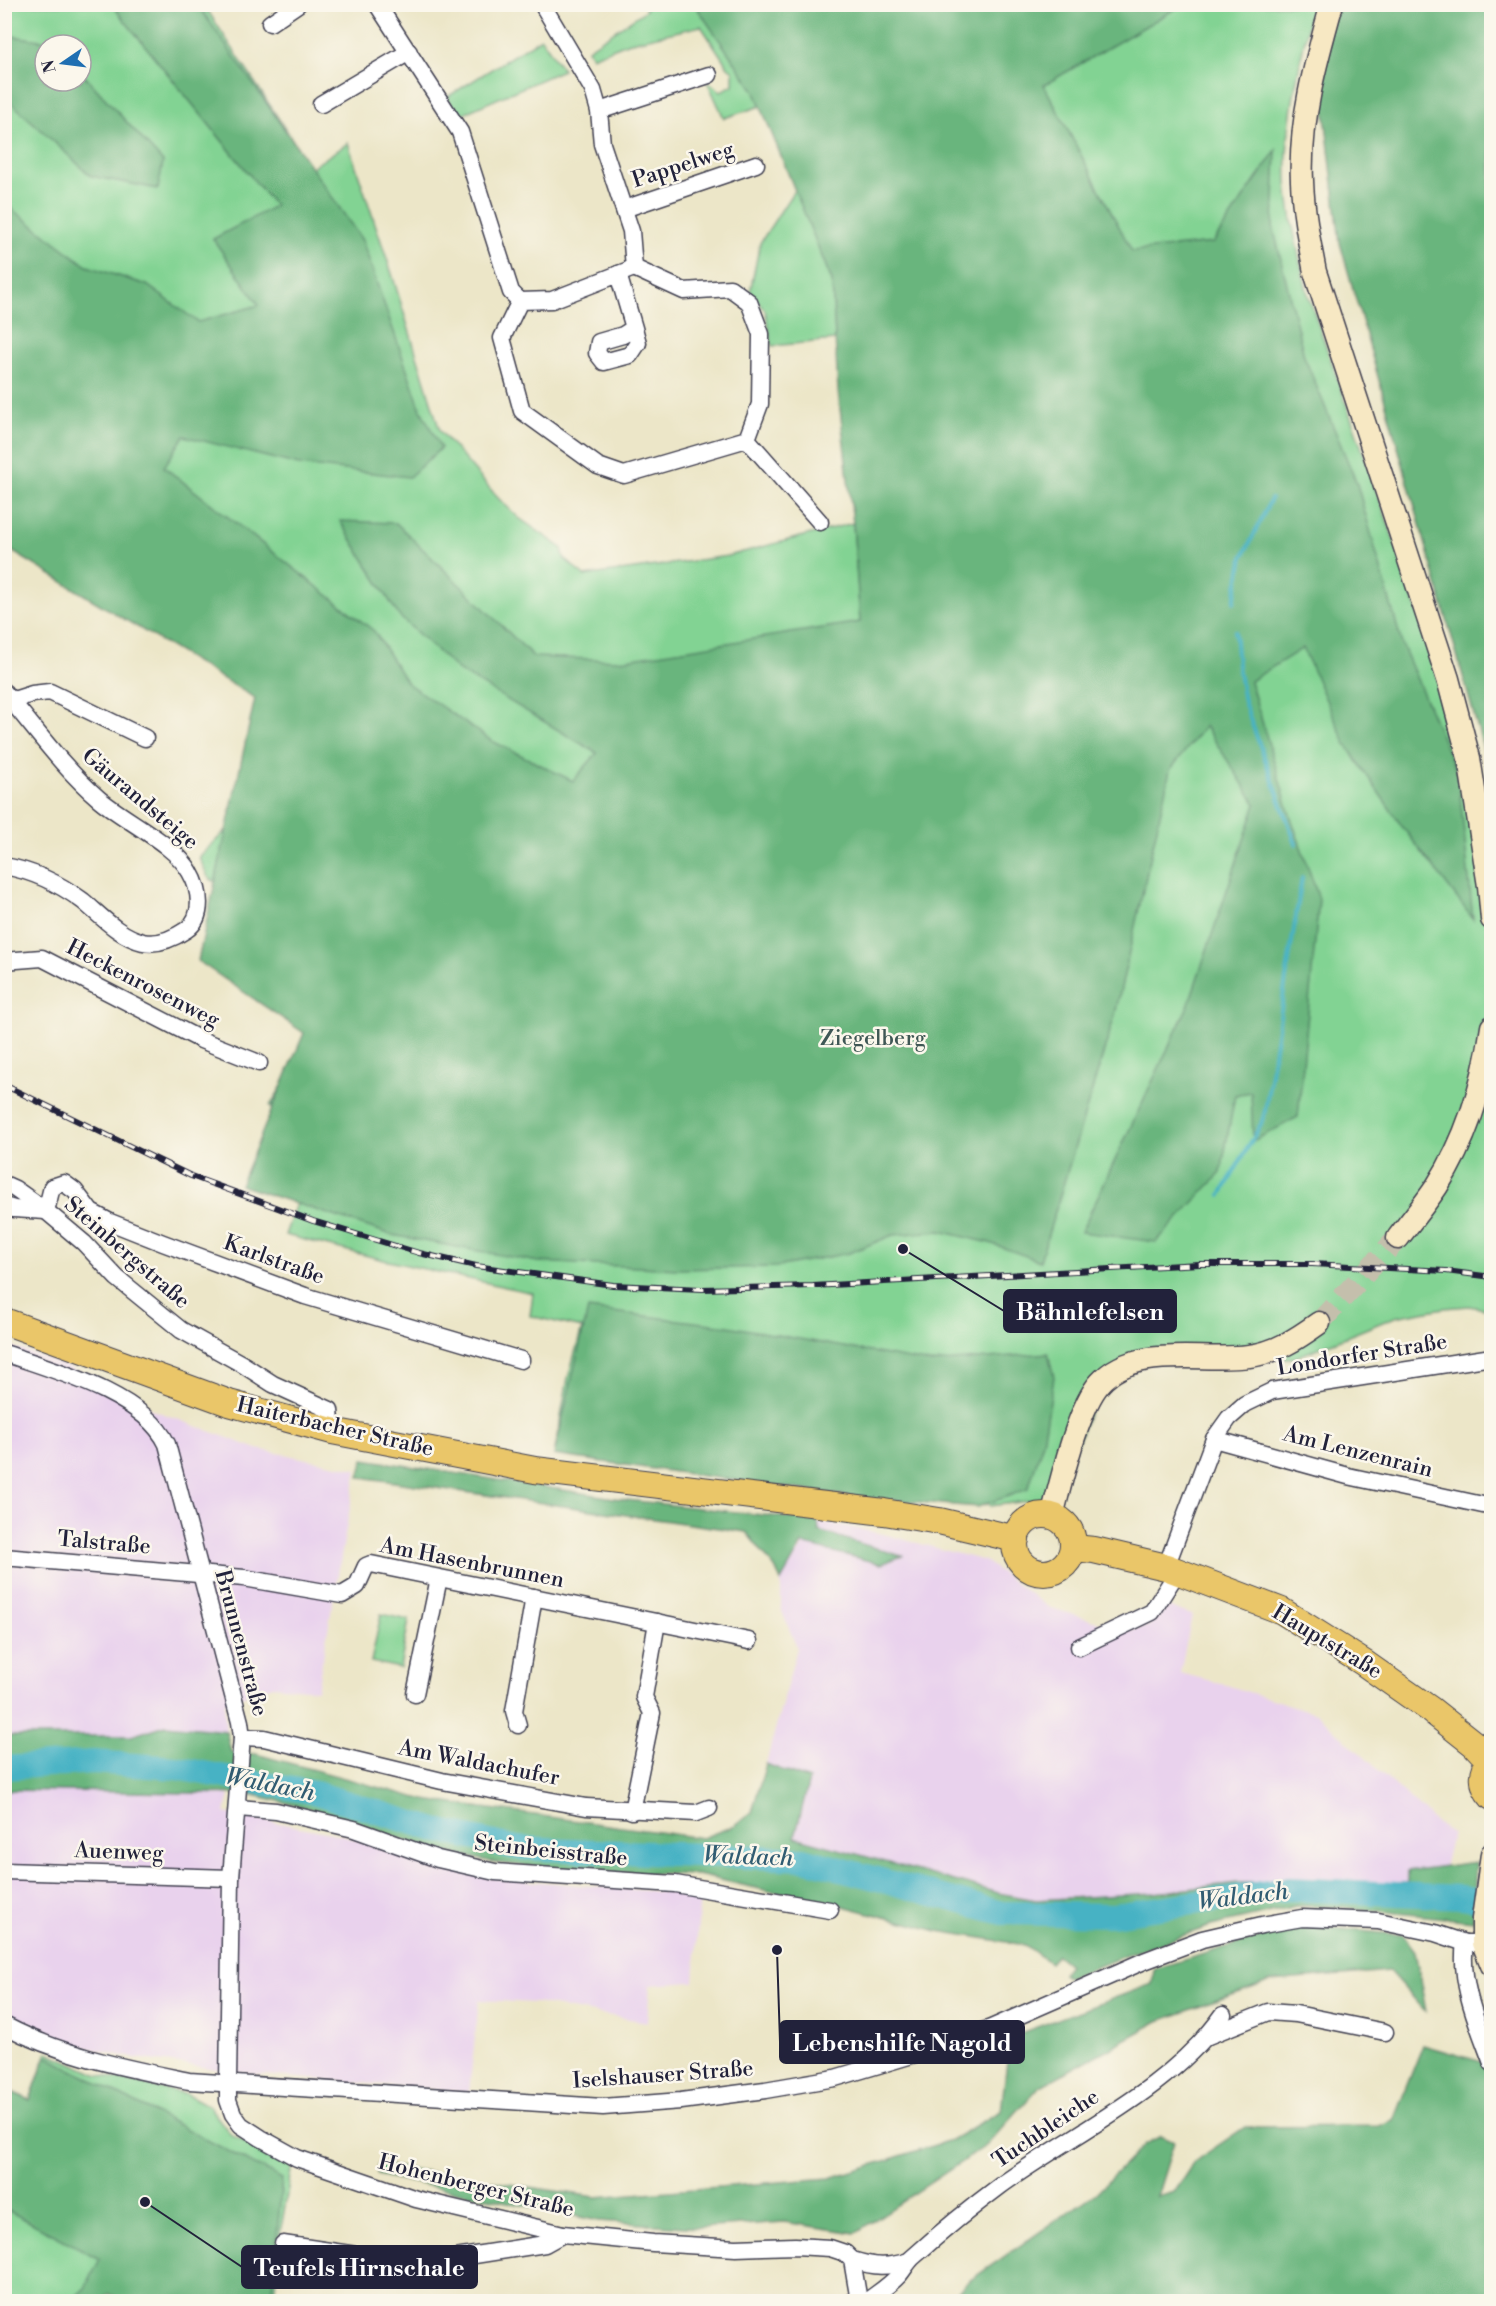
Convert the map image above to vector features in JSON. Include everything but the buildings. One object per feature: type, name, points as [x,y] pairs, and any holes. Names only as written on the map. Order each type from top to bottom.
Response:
[{"type":"main road","name":"Haiterbacher Straße","points":[[4,1321],[229,1403],[332,1431],[535,1470],[884,1512],[939,1521],[1016,1539]]},
{"type":"main road","points":[[1052,1516],[1066,1524],[1071,1531],[1074,1548],[1071,1557],[1058,1570],[1040,1574],[1023,1565],[1018,1557],[1016,1539],[1025,1522],[1033,1517],[1052,1516]]},
{"type":"main road","name":"Hauptstraße","points":[[1074,1548],[1094,1550],[1172,1569],[1282,1611],[1313,1629],[1431,1710],[1490,1759]]},
{"type":"main road","points":[[1490,1759],[1483,1777],[1484,1786],[1491,1797]]},
{"type":"street","points":[[270,23],[298,4]]},
{"type":"street","points":[[377,4],[460,132],[511,292],[520,301],[552,300],[634,268],[684,291],[730,288],[750,302],[761,334],[760,404],[747,439]]},
{"type":"street","points":[[1332,4],[1311,88],[1303,137],[1302,179],[1305,219],[1315,272],[1448,679],[1468,758],[1489,886],[1491,919]]},
{"type":"street","points":[[548,7],[592,90],[599,111],[602,144],[631,231],[634,268]]},
{"type":"street","points":[[321,104],[409,52]]},
{"type":"street","points":[[599,111],[709,75]]},
{"type":"street","name":"Pappelweg","points":[[624,209],[756,165]]},
{"type":"street","points":[[618,274],[634,328]]},
{"type":"street","points":[[520,301],[502,338],[522,411],[598,466],[624,475],[747,439]]},
{"type":"street","points":[[747,439],[820,522]]},
{"type":"street","points":[[7,698],[51,692],[145,738]]},
{"type":"street","name":"Gäurandsteige","points":[[4,866],[18,868],[62,886],[126,935],[144,942],[163,942],[190,927],[196,917],[199,904],[197,888],[190,870],[163,844],[98,798],[60,761],[7,698]]},
{"type":"street","name":"Heckenrosenweg","points":[[4,961],[42,958],[201,1040],[260,1063]]},
{"type":"street","points":[[1398,1238],[1436,1188],[1456,1152],[1478,1094],[1488,1058],[1491,1027]]},
{"type":"street","name":"Karlstraße","points":[[46,1211],[52,1187],[64,1183],[75,1191],[91,1212],[163,1244],[305,1296],[520,1360]]},
{"type":"street","name":"Steinbergstraße","points":[[4,1184],[46,1211],[84,1243],[117,1278],[180,1330],[273,1384],[330,1410],[332,1431]]},
{"type":"street","points":[[4,1206],[46,1211]]},
{"type":"street","points":[[1052,1516],[1074,1439],[1088,1405],[1100,1383],[1125,1364],[1155,1358],[1216,1359],[1251,1356],[1276,1349],[1295,1340],[1319,1323]]},
{"type":"street","name":"Brunnenstraße","points":[[4,1353],[69,1375],[130,1404],[160,1431],[167,1444],[240,1722],[242,1744],[231,1878],[228,2084]]},
{"type":"street","name":"Londorfer Straße","points":[[1080,1647],[1152,1612],[1172,1569],[1214,1439],[1229,1418],[1245,1404],[1272,1391],[1491,1357]]},
{"type":"street","points":[[1472,1360],[1474,1366],[1491,1369]]},
{"type":"street","name":"Am Lenzenrain","points":[[1214,1439],[1348,1476],[1491,1507]]},
{"type":"street","name":"Talstraße","points":[[4,1557],[200,1574]]},
{"type":"street","name":"Am Hasenbrunnen","points":[[200,1574],[244,1578],[342,1595],[357,1586],[366,1566],[371,1564],[749,1641]]},
{"type":"street","points":[[415,1694],[439,1578]]},
{"type":"street","points":[[518,1725],[513,1712],[534,1597]]},
{"type":"street","points":[[632,1811],[652,1713],[645,1697],[657,1622]]},
{"type":"street","name":"Am Waldachufer","points":[[242,1744],[264,1738],[442,1781],[586,1807],[696,1813],[709,1808]]},
{"type":"street","name":"Steinbeisstraße","points":[[238,1799],[276,1811],[354,1829],[438,1859],[495,1872],[675,1884],[830,1910]]},
{"type":"street","points":[[1491,1854],[1484,1910],[1474,1943],[1463,1955],[1468,1990],[1491,2063]]},
{"type":"street","name":"Auenweg","points":[[4,1870],[231,1878]]},
{"type":"street","name":"Iselshauser Straße","points":[[4,2025],[70,2053],[128,2069],[189,2081],[603,2107],[681,2102],[835,2078],[920,2053],[991,2028],[1202,1940],[1262,1925],[1302,1918],[1378,1921],[1474,1943]]},
{"type":"street","points":[[1474,1943],[1491,1965]]},
{"type":"street","name":"Tuchbleiche","points":[[1208,2036],[1268,2012],[1296,2014],[1385,2032]]},
{"type":"street","name":"Tuchbleiche","points":[[866,2301],[898,2277],[909,2261],[957,2219],[1002,2185],[1092,2127],[1165,2074],[1208,2036],[1223,2015]]},
{"type":"street","name":"Hohenberger Straße","points":[[228,2084],[228,2100],[233,2114],[242,2125],[297,2158],[416,2199],[563,2234],[736,2248],[830,2247],[845,2253],[852,2260]]},
{"type":"street","points":[[283,2244],[363,2256],[430,2262],[545,2244],[563,2234]]},
{"type":"street","points":[[854,2301],[858,2295],[852,2260],[873,2267],[893,2266],[909,2261]]},
{"type":"shaded area","points":[[5,1344],[62,1364],[153,1410],[257,1449],[357,1469],[317,1690],[272,1686],[224,1703],[226,1731],[166,1725],[131,1736],[5,1736]]},
{"type":"shaded area","points":[[818,1521],[883,1534],[985,1561],[1048,1607],[1127,1631],[1148,1626],[1169,1607],[1192,1615],[1180,1673],[1316,1713],[1441,1827],[1452,1834],[1444,1868],[1409,1883],[1238,1883],[1154,1893],[1036,1900],[998,1893],[795,1837],[809,1780],[766,1764],[797,1648],[781,1609],[781,1581]]},
{"type":"shaded area","points":[[5,1790],[130,1790],[229,1795],[225,1813],[342,1835],[440,1869],[491,1878],[700,1895],[694,1982],[650,1985],[647,2022],[536,2003],[479,2000],[469,2092],[253,2074],[128,2057],[67,2043],[12,2022],[5,2017]]},
{"type":"green space","points":[[1312,4],[1491,5],[1491,775],[1340,243]]},
{"type":"green space","name":"Ziegelberg","points":[[5,5],[204,5],[311,168],[348,143],[392,274],[440,431],[499,499],[519,518],[562,548],[564,558],[584,576],[728,556],[853,523],[860,617],[849,277],[772,112],[731,56],[754,90],[761,106],[724,118],[707,81],[721,91],[733,85],[733,71],[701,26],[627,43],[592,57],[588,49],[646,10],[644,5],[1312,5],[1294,93],[1288,138],[1287,182],[1295,239],[1308,295],[1409,583],[1466,772],[1491,911],[1491,1310],[1469,1306],[1395,1317],[1294,1358],[1155,1358],[1100,1383],[1057,1497],[990,1506],[974,1490],[765,1480],[555,1450],[568,1378],[582,1328],[530,1316],[533,1293],[285,1235],[304,1181],[303,1124],[270,1106],[307,1044],[285,934],[208,877],[199,857],[239,818],[270,714],[190,636],[4,364],[4,54],[21,38],[5,35]]},
{"type":"green space","name":"Ziegelberg","points":[[112,5],[198,5],[362,240],[421,410],[441,448],[409,477],[299,465],[184,436],[164,467],[374,631],[407,683],[492,741],[573,781],[597,753],[459,671],[399,616],[340,521],[396,523],[534,657],[620,660],[860,622],[853,523],[838,391],[832,281],[754,90],[695,5],[1182,5],[1044,85],[1132,251],[1213,243],[1276,150],[1273,226],[1304,356],[1357,484],[1402,644],[1458,775],[1473,919],[1401,825],[1346,745],[1303,648],[1250,681],[1290,815],[1319,899],[1298,1117],[1253,1141],[1251,1092],[1235,1095],[1221,1173],[1156,1242],[1081,1232],[1188,1006],[1256,804],[1205,726],[1170,770],[1115,1015],[1040,1261],[990,1243],[940,1231],[893,1235],[849,1253],[776,1267],[678,1269],[538,1262],[392,1235],[240,1185],[304,1033],[198,961],[255,698],[5,547],[5,204],[87,266],[147,285],[198,322],[259,305],[213,239],[275,206]]},
{"type":"green space","points":[[4,35],[33,39],[33,93],[93,93],[93,85],[163,162],[158,189],[91,176],[5,97]]},
{"type":"green space","points":[[541,38],[563,70],[458,116],[447,97]]},
{"type":"green space","points":[[795,189],[832,281],[835,340],[772,346],[765,310],[750,292],[760,243]]},
{"type":"green space","points":[[588,1309],[728,1326],[931,1363],[1048,1353],[1054,1377],[1043,1442],[1028,1489],[978,1507],[854,1497],[554,1455]]},
{"type":"green space","points":[[364,1459],[627,1500],[818,1521],[819,1531],[902,1556],[881,1564],[802,1544],[781,1581],[775,1568],[746,1532],[359,1477]]},
{"type":"green space","points":[[381,1614],[409,1620],[400,1668],[371,1662]]},
{"type":"green space","points":[[166,1725],[226,1731],[231,1752],[256,1754],[425,1800],[702,1838],[734,1826],[752,1812],[766,1764],[809,1780],[795,1837],[998,1893],[1036,1900],[1154,1893],[1238,1883],[1408,1883],[1408,1871],[1476,1862],[1473,1921],[1340,1907],[1296,1906],[1211,1926],[1069,1978],[1063,1974],[1069,1965],[1057,1955],[1050,1963],[1025,1945],[938,1931],[801,1895],[769,1891],[698,1875],[570,1871],[498,1863],[430,1849],[311,1809],[250,1794],[5,1790],[5,1736],[131,1736]]},
{"type":"green space","points":[[1299,1925],[1403,1935],[1415,1951],[1426,2012],[1389,1971],[1271,1981],[1159,2021],[1039,2087],[987,2145],[855,2233],[784,2222],[699,2228],[599,2221],[377,2175],[378,2164],[595,2197],[830,2178],[951,2140],[1001,2111],[1010,2037],[1152,1984],[1154,1969]]},
{"type":"green space","points":[[1423,2045],[1486,2063],[1492,2079],[1491,2301],[949,2302],[966,2283],[1096,2193],[1145,2144],[1161,2136],[1174,2142],[1157,2197],[1174,2192],[1194,2162],[1245,2127],[1379,2126],[1393,2120]]},
{"type":"green space","points":[[47,2052],[96,2074],[187,2094],[209,2106],[231,2135],[292,2165],[279,2240],[274,2301],[232,2302],[141,2261],[81,2301],[5,2302],[5,2089],[30,2100]]},
{"type":"green space","points":[[46,2056],[282,2179],[271,2301],[127,2302],[109,2294],[101,2301],[51,2301],[72,2300],[85,2288],[100,2259],[5,2209],[4,2089],[30,2100]]},
{"type":"waterway","points":[[1234,602],[1243,557],[1271,499]]},
{"type":"waterway","points":[[1235,631],[1244,702],[1296,844]]},
{"type":"waterway","points":[[1221,1195],[1261,1124],[1265,1111],[1302,878]]},
{"type":"waterway","name":"Waldach","points":[[4,1768],[93,1762],[176,1768],[316,1793],[436,1830],[517,1848],[804,1859],[1002,1913],[1113,1915],[1288,1889],[1462,1897],[1492,1902]]},
{"type":"tunnel","points":[[1319,1323],[1398,1238]]},
{"type":"railway","points":[[4,1085],[191,1176],[313,1221],[419,1253],[476,1266],[613,1285],[702,1289],[813,1286],[1199,1264],[1312,1264],[1446,1271],[1492,1277]]},
{"type":"place","name":"Bähnlefelsen","points":[[903,1249]]},
{"type":"place","name":"Lebenshilfe Nagold","points":[[777,1950]]},
{"type":"place","name":"Teufels Hirnschale","points":[[145,2202]]}]
